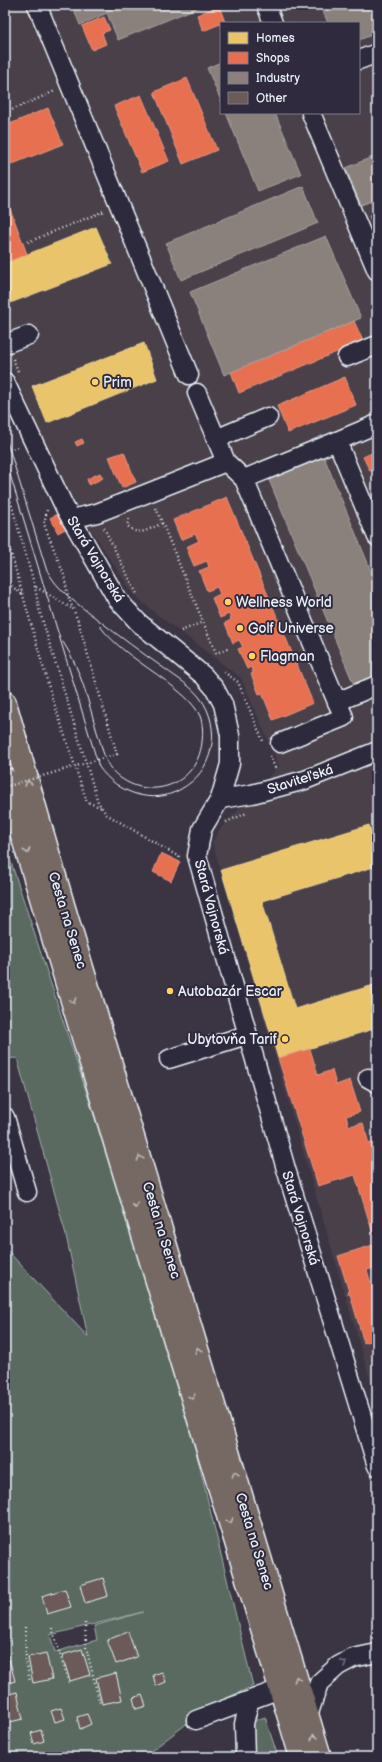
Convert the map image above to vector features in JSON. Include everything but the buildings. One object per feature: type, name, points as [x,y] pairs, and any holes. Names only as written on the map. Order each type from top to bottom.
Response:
[{"type":"main road","name":"Cesta na Senec","points":[[5,703],[88,988],[320,1757]]},
{"type":"main road","name":"Cesta na Senec","points":[[5,779],[301,1757]]},
{"type":"street","points":[[37,5],[189,375]]},
{"type":"street","points":[[266,5],[274,22]]},
{"type":"street","points":[[360,60],[377,53]]},
{"type":"street","points":[[311,114],[377,271]]},
{"type":"street","points":[[5,344],[29,335]]},
{"type":"street","points":[[347,357],[377,345]]},
{"type":"street","name":"Stará Vajnorská","points":[[13,380],[72,519],[117,599],[139,623],[204,676],[215,689],[223,704],[227,718],[231,746],[230,764],[220,799],[202,829],[197,856],[286,1169],[376,1458]]},
{"type":"street","points":[[197,393],[226,462],[244,480],[344,717],[272,747]]},
{"type":"street","points":[[216,439],[268,417]]},
{"type":"street","points":[[244,480],[377,424]]},
{"type":"street","points":[[337,441],[377,537]]},
{"type":"street","points":[[72,519],[97,513],[226,462]]},
{"type":"street","points":[[337,702],[377,685]]},
{"type":"street","name":"Staviteľská","points":[[220,799],[252,794],[305,780],[377,751]]},
{"type":"street","points":[[169,1059],[247,1035]]},
{"type":"street","points":[[5,1117],[27,1192]]},
{"type":"street","points":[[308,1716],[319,1683],[338,1666],[353,1658],[377,1653]]},
{"type":"street","points":[[196,1720],[249,1702],[280,1689]]},
{"type":"street","points":[[245,1757],[244,1724],[249,1702]]},
{"type":"path","points":[[5,112],[70,85]]},
{"type":"path","points":[[28,242],[119,204]]},
{"type":"path","points":[[5,344],[13,380]]},
{"type":"path","points":[[5,451],[19,447]]},
{"type":"path","points":[[5,482],[35,587],[39,609],[98,802],[106,814],[179,856],[202,877]]},
{"type":"path","points":[[5,787],[117,754],[78,621],[72,608],[64,576],[44,524],[48,511],[45,505]]},
{"type":"path","points":[[149,510],[157,508],[216,654],[230,648]]},
{"type":"path","points":[[97,513],[130,583],[141,600]]},
{"type":"path","points":[[135,516],[128,519],[127,525],[133,531],[139,532],[163,523]]},
{"type":"path","points":[[5,532],[50,691],[87,802],[103,809]]},
{"type":"path","points":[[5,581],[23,596]]},
{"type":"path","points":[[35,587],[72,608]]},
{"type":"path","points":[[181,630],[203,622]]},
{"type":"path","points":[[5,657],[9,671]]},
{"type":"path","points":[[220,668],[238,682],[272,747],[282,785]]},
{"type":"path","points":[[224,823],[251,812]]},
{"type":"path","points":[[84,1623],[86,1647],[100,1704]]},
{"type":"path","points":[[25,1627],[26,1660],[30,1682]]},
{"type":"path","points":[[52,1628],[69,1684]]},
{"type":"shaded area","points":[[5,5],[377,5],[377,1403],[212,842],[221,828],[279,766],[241,678],[155,613],[133,594],[66,492],[5,352]]},
{"type":"green space","points":[[5,849],[12,865],[172,1353],[253,1686],[210,1706],[151,1751],[151,1757],[5,1757],[5,1248],[88,1337],[65,1231],[17,1058],[5,1059]],"holes":[[[143,1612],[94,1626],[97,1640],[55,1652],[50,1635]]]},
{"type":"green space","points":[[265,1717],[278,1757],[242,1757],[248,1723]]},
{"type":"tram line","points":[[5,435],[46,568],[50,576],[62,590],[82,608],[188,686],[200,698],[207,709],[213,736],[209,756],[204,767],[196,777],[181,789],[170,794],[159,796],[136,794],[115,784],[99,767],[5,458]]},
{"type":"tram line","points":[[63,642],[75,663],[106,761],[111,769],[123,780],[137,786],[152,788],[166,786],[179,780],[190,771],[198,758],[203,736],[200,716],[185,697],[113,641],[99,625]]},
{"type":"place","name":"Prim","points":[[95,382]]},
{"type":"place","name":"Wellness World","points":[[228,602]]},
{"type":"place","name":"Golf Universe","points":[[240,628]]},
{"type":"place","name":"Flagman","points":[[252,656]]},
{"type":"place","name":"Autobazár Escar","points":[[170,991]]},
{"type":"place","name":"Ubytovňa Tarif","points":[[285,1039]]}]
